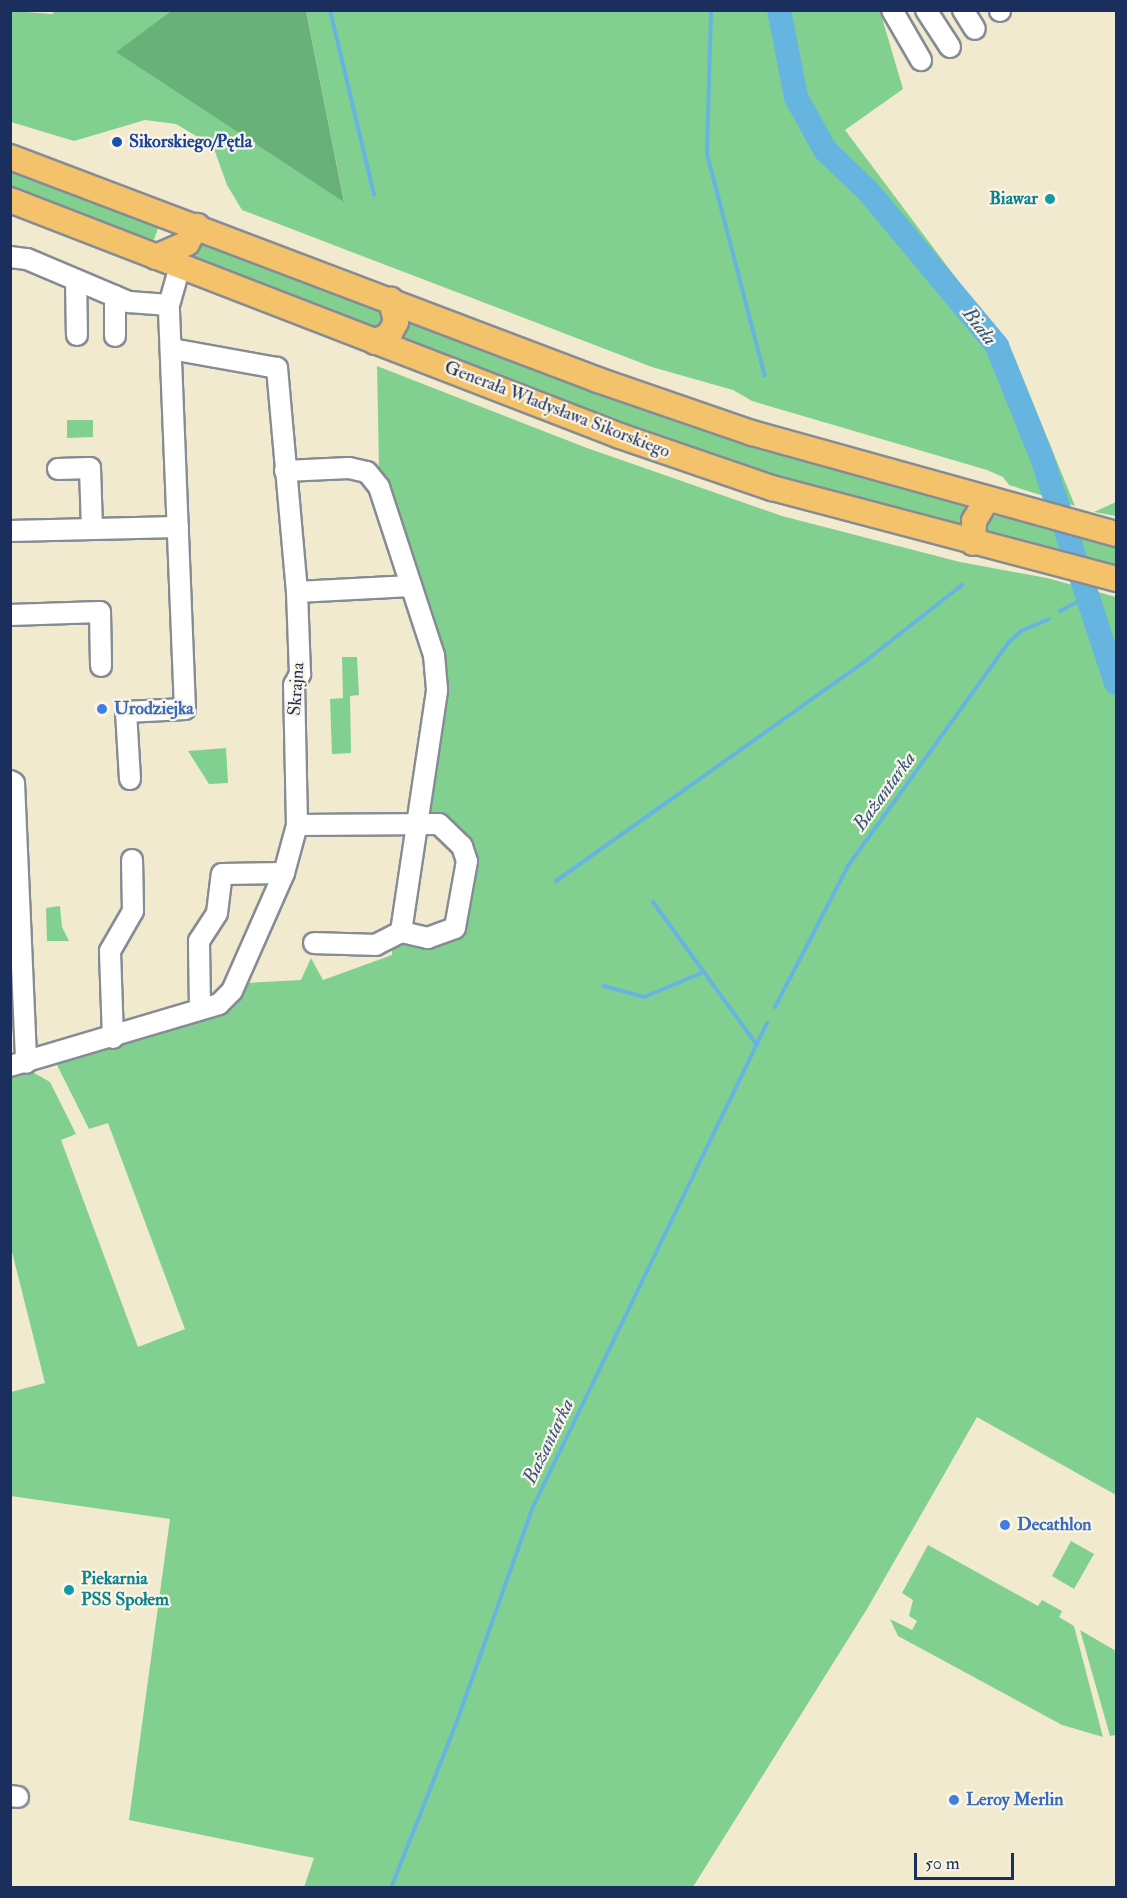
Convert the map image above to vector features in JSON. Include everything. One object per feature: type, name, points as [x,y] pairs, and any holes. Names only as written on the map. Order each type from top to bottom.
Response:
[{"type":"main road","points":[[10,157],[598,380],[752,433],[1116,534]]},
{"type":"main road","name":"Generała Władysława Sikorskiego","points":[[10,200],[620,436],[718,470],[973,543],[1108,577]]},
{"type":"main road","points":[[156,257],[187,243],[197,226]]},
{"type":"main road","points":[[375,342],[394,329],[397,314],[391,300]]},
{"type":"main road","points":[[973,543],[974,521],[987,499]]},
{"type":"street","points":[[892,10],[921,60]]},
{"type":"street","points":[[926,10],[950,47]]},
{"type":"street","points":[[963,10],[975,30]]},
{"type":"street","points":[[10,257],[27,259],[115,296],[149,306],[169,305]]},
{"type":"street","points":[[130,779],[126,712],[185,709],[169,305],[180,266]]},
{"type":"street","points":[[76,280],[77,335]]},
{"type":"street","points":[[115,296],[116,336]]},
{"type":"street","name":"Skrajna","points":[[18,1064],[113,1038],[200,1008],[219,1004],[232,991],[284,873],[297,825],[294,685],[300,674],[297,592],[277,368],[171,349]]},
{"type":"street","points":[[57,469],[90,468],[92,529]]},
{"type":"street","points":[[285,471],[349,468],[367,472],[379,487],[434,655],[437,691],[401,932]]},
{"type":"street","points":[[10,531],[178,527]]},
{"type":"street","points":[[297,592],[411,586]]},
{"type":"street","points":[[10,615],[100,612],[101,666]]},
{"type":"street","points":[[10,781],[14,783],[18,1064]]},
{"type":"street","points":[[297,825],[418,821],[439,824],[462,846],[467,861],[455,928],[428,938],[401,932],[376,945],[314,943]]},
{"type":"street","points":[[113,1038],[110,951],[133,911],[132,860]]},
{"type":"street","points":[[200,1008],[199,941],[217,913],[222,874],[284,873]]},
{"type":"green space","points":[[54,10],[171,11],[117,52],[344,201],[306,11],[880,11],[903,89],[845,130],[1013,354],[1075,506],[1009,485],[1003,477],[987,470],[752,401],[733,390],[652,367],[242,210],[227,185],[213,146],[176,124],[145,120],[74,141],[11,122],[11,11],[53,14]]},
{"type":"green space","points":[[171,11],[306,11],[344,202],[116,52]]},
{"type":"green space","points":[[10,166],[160,222],[154,240],[11,190]]},
{"type":"green space","points":[[199,236],[385,307],[388,323],[378,328],[312,309],[176,255]]},
{"type":"green space","points":[[405,315],[976,506],[966,529],[779,481],[391,341]]},
{"type":"green space","points":[[377,366],[587,448],[782,516],[960,562],[1047,578],[1116,597],[1116,1495],[977,1417],[867,1609],[693,1887],[304,1887],[314,1858],[129,1820],[170,1519],[11,1496],[11,1392],[45,1383],[11,1248],[11,1073],[29,1070],[50,1082],[76,1134],[61,1140],[138,1347],[185,1329],[108,1123],[89,1129],[56,1063],[227,1013],[246,983],[301,980],[311,958],[323,980],[392,955],[392,947],[398,943],[427,944],[461,933],[471,850],[448,822],[427,812],[440,654],[379,469]]},
{"type":"green space","points":[[67,420],[93,420],[93,437],[67,438]]},
{"type":"green space","points":[[1116,502],[1116,516],[1094,512]]},
{"type":"green space","points":[[1001,513],[1116,544],[1116,570],[989,538],[985,521]]},
{"type":"green space","points":[[342,657],[357,657],[359,695],[350,696],[351,753],[332,754],[330,699],[343,698]]},
{"type":"green space","points":[[226,748],[228,783],[209,784],[188,751]]},
{"type":"green space","points":[[60,906],[62,927],[69,941],[47,941],[46,908]]},
{"type":"green space","points":[[1071,1541],[1094,1554],[1074,1589],[1052,1576]]},
{"type":"green space","points":[[928,1545],[1038,1606],[1042,1600],[1062,1611],[1059,1617],[1074,1626],[1103,1737],[1062,1725],[898,1636],[890,1619],[912,1630],[917,1621],[909,1616],[913,1600],[902,1593]]},
{"type":"green space","points":[[1080,1630],[1116,1651],[1115,1735],[1110,1736]]},
{"type":"waterway","points":[[330,10],[374,195]]},
{"type":"waterway","points":[[711,10],[707,154],[765,376]]},
{"type":"waterway","name":"Biała","points":[[779,10],[796,97],[825,150],[868,191],[997,346],[1042,458],[1116,683]]},
{"type":"waterway","points":[[556,881],[868,659],[962,585]]},
{"type":"waterway","name":"Bażantarka","points":[[1060,611],[1086,597]]},
{"type":"waterway","name":"Bażantarka","points":[[775,1007],[848,866],[1008,643],[1021,631],[1049,619]]},
{"type":"waterway","points":[[653,902],[757,1045]]},
{"type":"waterway","points":[[604,986],[644,997],[704,972]]},
{"type":"waterway","name":"Bażantarka","points":[[391,1888],[456,1724],[532,1509],[767,1023]]},
{"type":"place","name":"Sikorskiego/Pętla","points":[[117,142]]},
{"type":"place","name":"Biawar","points":[[1050,199]]},
{"type":"place","name":"Urodziejka","points":[[102,709]]},
{"type":"place","name":"Decathlon","points":[[1005,1525]]},
{"type":"place","name":"Piekarnia PSS Społem","points":[[69,1590]]},
{"type":"place","name":"Leroy Merlin","points":[[954,1800]]}]
